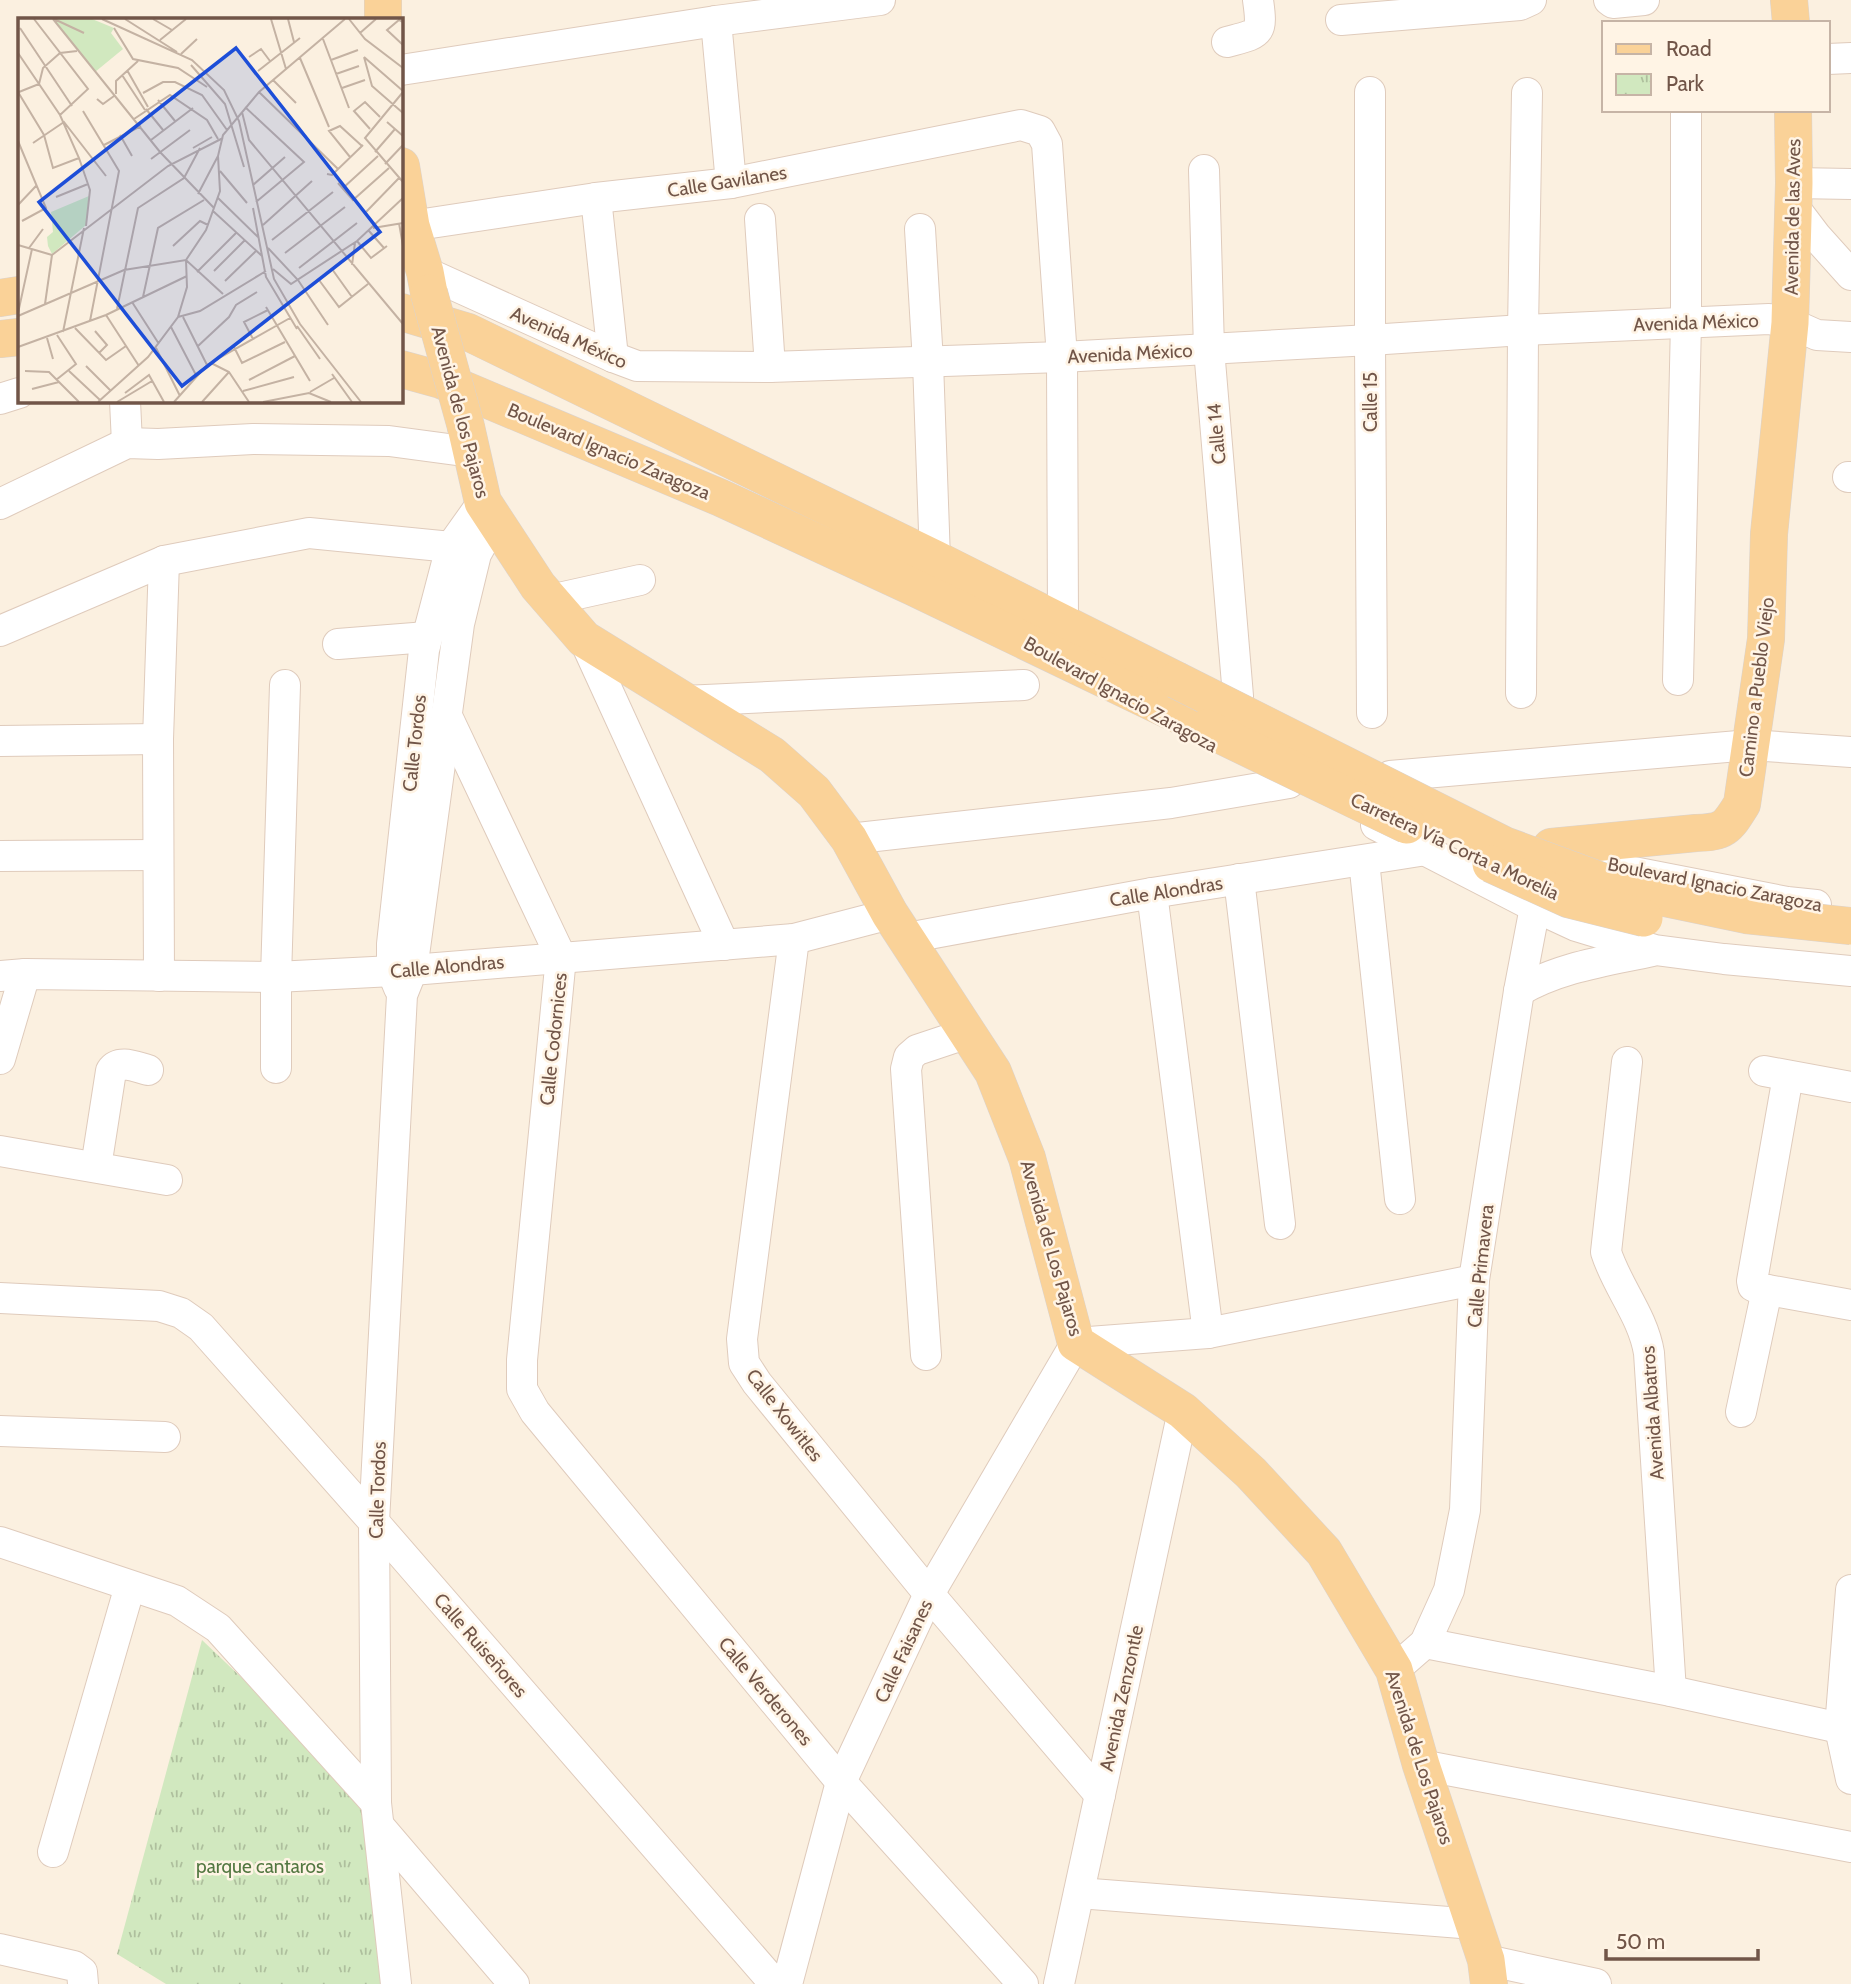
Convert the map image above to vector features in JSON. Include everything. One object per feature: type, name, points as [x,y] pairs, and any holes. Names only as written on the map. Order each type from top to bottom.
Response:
[{"type":"main road","points":[[383,0],[383,18]]},
{"type":"main road","points":[[1789,0],[1792,21]]},
{"type":"main road","name":"Avenida de las Aves","points":[[1790,323],[1794,195],[1793,112]]},
{"type":"main road","name":"Avenida de los Pajaros","points":[[402,172],[418,292],[489,511],[538,586],[584,639],[684,701]]},
{"type":"main road","name":"Boulevard Ignacio Zaragoza","points":[[418,292],[468,332],[1063,623],[1093,656]]},
{"type":"main road","points":[[0,298],[18,295]]},
{"type":"main road","name":"Camino a Pueblo Viejo","points":[[1550,847],[1717,833],[1730,823],[1742,804],[1766,639],[1769,534],[1790,323]]},
{"type":"main road","points":[[0,340],[18,337]]},
{"type":"main road","name":"Boulevard Ignacio Zaragoza","points":[[402,369],[441,380],[721,499],[913,587],[1093,656]]},
{"type":"main road","name":"Carretera Vía Corta a Morelia","points":[[1093,656],[1176,680],[1504,845],[1626,890],[1746,915],[1851,926]]},
{"type":"main road","name":"Carretera Vía Corta a Morelia","points":[[1093,656],[1206,728],[1448,845],[1568,899],[1644,919],[1766,941],[1851,952]]},
{"type":"main road","name":"Avenida de Los Pajaros","points":[[684,701],[772,755],[814,792],[849,839],[899,926],[993,1072],[1027,1158],[1076,1343],[1183,1411],[1251,1473],[1324,1552],[1394,1670],[1421,1765],[1488,1972]]},
{"type":"street","points":[[402,70],[716,21],[880,0]]},
{"type":"street","points":[[1227,42],[1253,35],[1259,29],[1261,22],[1258,0]]},
{"type":"street","points":[[1611,2],[1644,0]]},
{"type":"street","points":[[1793,21],[1804,0]]},
{"type":"street","points":[[1341,20],[1393,8],[1523,2]]},
{"type":"street","points":[[716,21],[731,183]]},
{"type":"street","points":[[1830,59],[1851,58]]},
{"type":"street","name":"Calle 15","points":[[1370,92],[1372,713]]},
{"type":"street","points":[[1521,693],[1527,93]]},
{"type":"street","points":[[1678,680],[1686,322],[1686,112]]},
{"type":"street","name":"Calle Gavilanes","points":[[411,226],[596,198],[731,183],[1021,125],[1040,131],[1047,144],[1062,357]]},
{"type":"street","name":"Calle 14","points":[[1204,170],[1209,349],[1238,696]]},
{"type":"street","points":[[1851,184],[1794,195],[1816,236],[1851,275]]},
{"type":"street","points":[[596,198],[613,358]]},
{"type":"street","points":[[760,219],[770,367]]},
{"type":"street","points":[[920,229],[935,559]]},
{"type":"street","name":"Avenida México","points":[[418,292],[637,366],[770,367],[1062,357],[1523,330],[1769,319],[1790,323],[1817,335],[1851,337]]},
{"type":"street","points":[[1062,357],[1063,623]]},
{"type":"street","points":[[0,399],[18,393]]},
{"type":"street","points":[[125,402],[127,443]]},
{"type":"street","points":[[0,504],[127,443],[253,439],[468,440]]},
{"type":"street","name":"Calle Tordos","points":[[402,979],[392,944],[422,663],[427,638],[463,550],[489,511]]},
{"type":"street","points":[[0,631],[164,561],[309,533],[463,550]]},
{"type":"street","name":"Calle Tordos","points":[[396,1984],[377,1814],[374,1522],[402,979],[459,624],[463,550]]},
{"type":"street","points":[[159,976],[159,740],[164,561]]},
{"type":"street","points":[[550,600],[640,580]]},
{"type":"street","points":[[338,644],[427,638]]},
{"type":"street","points":[[584,639],[724,945]]},
{"type":"street","name":"Boulevard Ignacio Zaragoza","points":[[1093,656],[1154,655],[1390,776],[1550,847],[1637,873],[1787,902],[1851,908]]},
{"type":"street","name":"Boulevard Ignacio Zaragoza","points":[[1093,656],[1127,700],[1576,926],[1655,950],[1851,971]]},
{"type":"street","points":[[276,1068],[276,977],[285,685]]},
{"type":"street","points":[[684,701],[1024,685]]},
{"type":"street","name":"Calle Codornices","points":[[446,714],[562,957],[522,1360],[522,1389]]},
{"type":"street","points":[[0,741],[159,740]]},
{"type":"street","points":[[1390,776],[1750,745],[1851,752]]},
{"type":"street","points":[[849,839],[1171,803],[1289,783]]},
{"type":"street","name":"Calle Primavera","points":[[1394,1670],[1425,1643],[1449,1590],[1465,1510],[1474,1280],[1519,991],[1550,847]]},
{"type":"street","name":"Calle Alondras","points":[[13,975],[402,979],[562,957],[794,939],[899,926],[1152,893],[1426,850]]},
{"type":"street","points":[[0,856],[158,855]]},
{"type":"street","points":[[1364,861],[1400,1199]]},
{"type":"street","points":[[1239,879],[1280,1224]]},
{"type":"street","points":[[1152,893],[1208,1333]]},
{"type":"street","name":"Calle Xowitles","points":[[794,939],[743,1339],[744,1363],[757,1383],[929,1594],[1100,1795]]},
{"type":"street","points":[[1519,991],[1540,979],[1574,968],[1655,950]]},
{"type":"street","points":[[0,1059],[13,975]]},
{"type":"street","points":[[926,1355],[906,1069],[909,1057],[917,1050],[968,1033]]},
{"type":"street","name":"Avenida Albatros","points":[[1627,1062],[1606,1252],[1611,1269],[1646,1335],[1649,1353],[1671,1691]]},
{"type":"street","points":[[96,1167],[111,1071],[120,1064],[148,1070]]},
{"type":"street","points":[[1851,1087],[1776,1073],[1752,1281],[1760,1288],[1851,1305]]},
{"type":"street","points":[[0,1150],[167,1180]]},
{"type":"street","points":[[1076,1343],[1208,1333],[1474,1280]]},
{"type":"street","points":[[1741,1412],[1760,1288]]},
{"type":"street","name":"Calle Ruiseñores","points":[[0,1298],[159,1306],[181,1313],[201,1328],[374,1522],[775,1984]]},
{"type":"street","name":"Calle Faisanes","points":[[787,1984],[841,1782],[929,1594],[1076,1343]]},
{"type":"street","name":"Calle Verderones","points":[[522,1389],[535,1412],[841,1782],[1023,1984]]},
{"type":"street","name":"Avenida Zenzontle","points":[[1059,1984],[1183,1411]]},
{"type":"street","points":[[0,1431],[164,1437]]},
{"type":"street","points":[[0,1542],[177,1601],[218,1628],[377,1814],[514,1984]]},
{"type":"street","points":[[53,1852],[130,1586]]},
{"type":"street","points":[[1851,1590],[1846,1691],[1840,1728],[1851,1779]]},
{"type":"street","points":[[1425,1643],[1671,1691],[1840,1728]]},
{"type":"street","points":[[1421,1765],[1851,1847]]},
{"type":"street","points":[[1079,1893],[1474,1924]]},
{"type":"street","points":[[0,1949],[74,1966],[82,1978]]},
{"type":"street","points":[[1488,1972],[1597,1984]]},
{"type":"green space","name":"parque cantaros","points":[[202,1640],[373,1803],[382,1984],[166,1984],[117,1954]]}]
